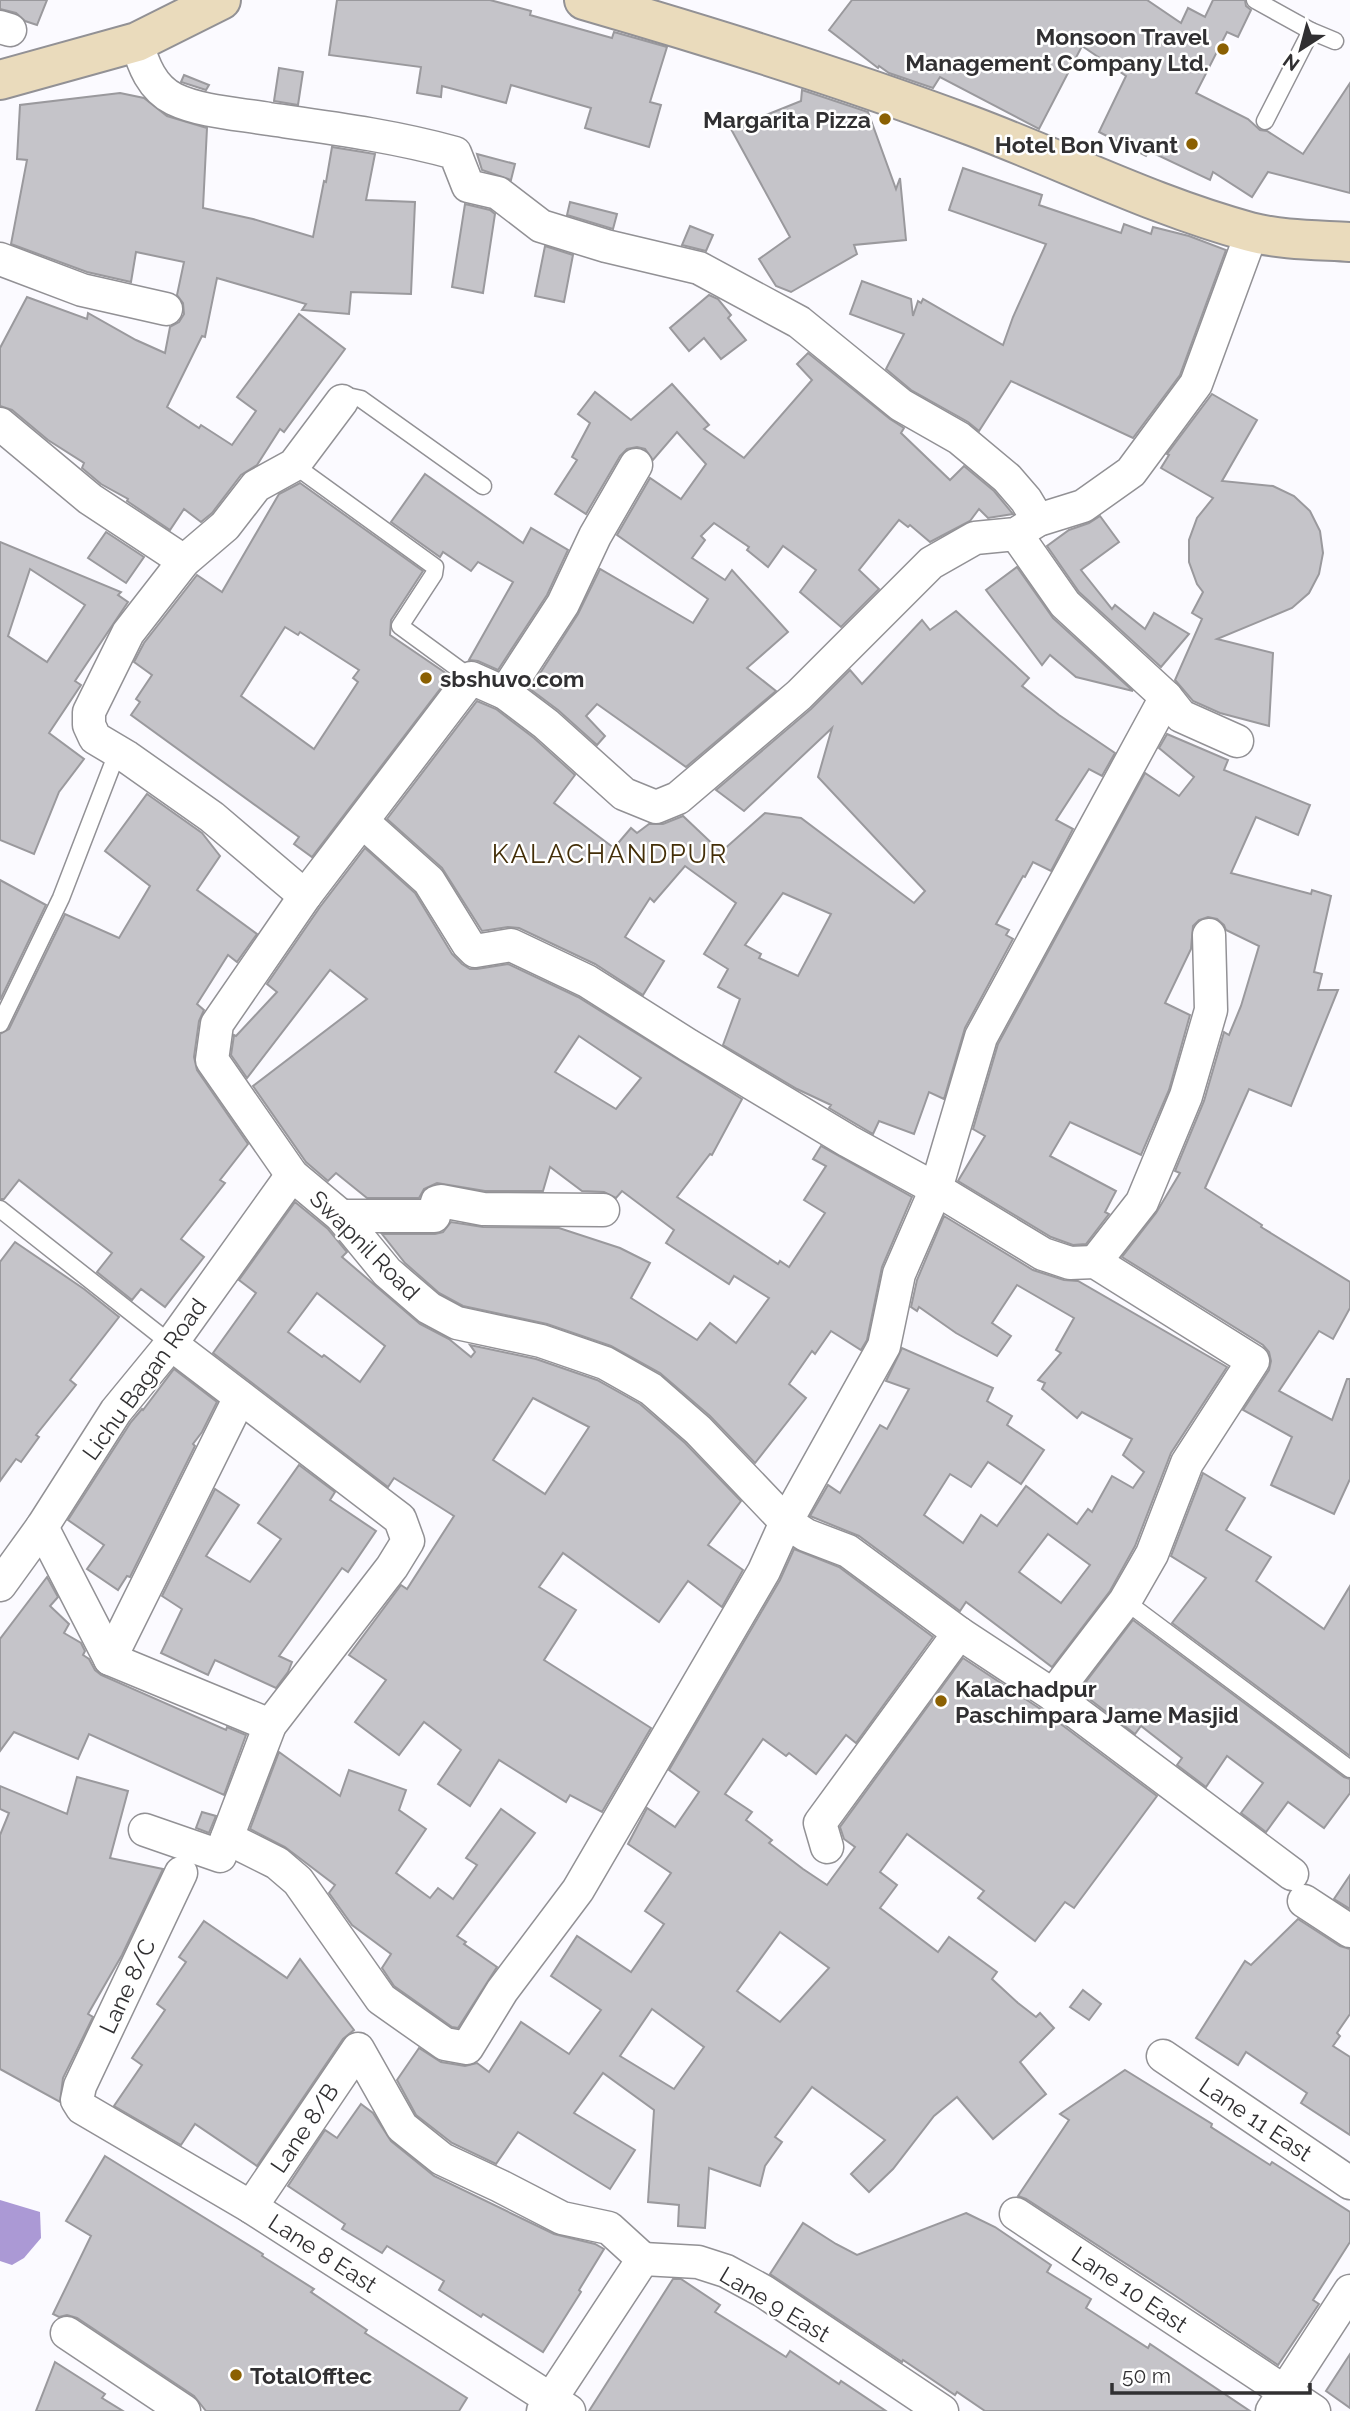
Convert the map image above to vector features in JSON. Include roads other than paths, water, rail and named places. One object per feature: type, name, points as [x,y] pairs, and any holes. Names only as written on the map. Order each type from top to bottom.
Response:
[{"type":"street","points":[[0,80],[137,42],[222,0]]},
{"type":"street","points":[[584,0],[736,44],[857,84],[976,128],[1128,191],[1252,232],[1350,242]]},
{"type":"street","points":[[137,42],[153,82],[173,99],[214,111],[396,138],[455,153],[468,186],[498,193],[541,226],[606,246],[699,268],[800,323],[901,405],[959,438],[1007,478],[1026,500],[1027,527],[1065,604],[1166,697],[1181,716],[1237,741]]},
{"type":"street","points":[[471,678],[505,694],[546,724],[624,794],[656,807],[678,799],[799,695],[931,563],[975,538],[1027,527],[1083,506],[1131,472],[1196,384],[1252,232]]},
{"type":"street","points":[[0,259],[82,290],[166,309]]},
{"type":"street","points":[[305,896],[212,817],[127,757],[95,738],[89,725],[89,712],[128,633],[184,561],[225,526],[256,486],[294,465],[342,401]]},
{"type":"street","points":[[0,424],[90,499],[184,561]]},
{"type":"street","points":[[505,694],[563,604],[595,536],[636,466]]},
{"type":"street","name":"Swapnil Road","points":[[471,678],[305,896],[216,1024],[212,1060],[292,1175],[341,1216],[387,1272],[429,1308],[457,1323],[541,1341],[605,1363],[651,1389],[698,1430],[786,1522],[806,1535],[848,1552],[959,1633],[1053,1695],[1350,1931]]},
{"type":"street","points":[[227,1838],[278,1863],[298,1881],[381,1999],[445,2044],[467,2048],[502,1991],[578,1890],[764,1571],[786,1522],[884,1346],[899,1274],[936,1189],[981,1037],[1166,697]]},
{"type":"street","points":[[363,822],[429,881],[475,951],[511,945],[587,981],[836,1134],[936,1189],[1043,1254],[1070,1263],[1095,1262],[1253,1361],[1187,1463],[1152,1554],[1125,1601],[1053,1695]]},
{"type":"street","points":[[1095,1262],[1142,1202],[1186,1096],[1211,1010],[1209,935]]},
{"type":"street","name":"Lichu Bagan Road","points":[[0,1586],[42,1527],[116,1411],[171,1344],[292,1175]]},
{"type":"street","points":[[341,1216],[434,1216],[437,1202],[442,1201],[483,1209],[603,1210]]},
{"type":"street","points":[[145,1830],[220,1856],[270,1725],[392,1567],[408,1541],[400,1519],[171,1344]]},
{"type":"street","points":[[110,1659],[240,1397]]},
{"type":"street","points":[[42,1527],[110,1659],[270,1725]]},
{"type":"street","points":[[827,1847],[820,1823],[959,1633]]},
{"type":"street","name":"Lane 8/C","points":[[77,2100],[80,2086],[181,1873]]},
{"type":"street","name":"Lane 8/B","points":[[251,2207],[358,2049],[402,2127],[442,2159],[562,2218],[609,2228],[643,2259]]},
{"type":"street","name":"Lane 11 East","points":[[1163,2056],[1350,2183]]},
{"type":"street","name":"Lane 8 East","points":[[77,2100],[82,2108],[251,2207],[554,2407]]},
{"type":"street","name":"Lane 10 East","points":[[1016,2214],[1278,2401],[1314,2411]]},
{"type":"street","points":[[554,2407],[643,2259]]},
{"type":"street","name":"Lane 9 East","points":[[643,2259],[698,2262],[726,2271],[763,2291],[942,2411]]},
{"type":"street","points":[[1278,2401],[1350,2291]]},
{"type":"street","points":[[67,2333],[184,2411]]},
{"type":"lane","points":[[1255,0],[1335,41]]},
{"type":"lane","points":[[1265,121],[1311,31]]},
{"type":"lane","points":[[342,401],[352,397],[362,398],[483,486]]},
{"type":"lane","points":[[294,465],[435,567],[400,626],[471,678]]},
{"type":"lane","points":[[0,1024],[61,898],[117,753]]},
{"type":"lane","points":[[0,1209],[171,1344]]},
{"type":"lane","points":[[1125,1601],[1350,1769]]},
{"type":"place","name":"Monsoon Travel Management Company Ltd.","points":[[1223,49]]},
{"type":"place","name":"Margarita Pizza","points":[[885,119]]},
{"type":"place","name":"Hotel Bon Vivant","points":[[1192,144]]},
{"type":"place","name":"sbshuvo.com","points":[[426,678]]},
{"type":"place","name":"Kalachadpur Paschimpara Jame Masjid","points":[[941,1701]]},
{"type":"place","name":"TotalOfftec","points":[[236,2375]]},
{"type":"district","name":"KALACHANDPUR","points":[[610,854]]}]
